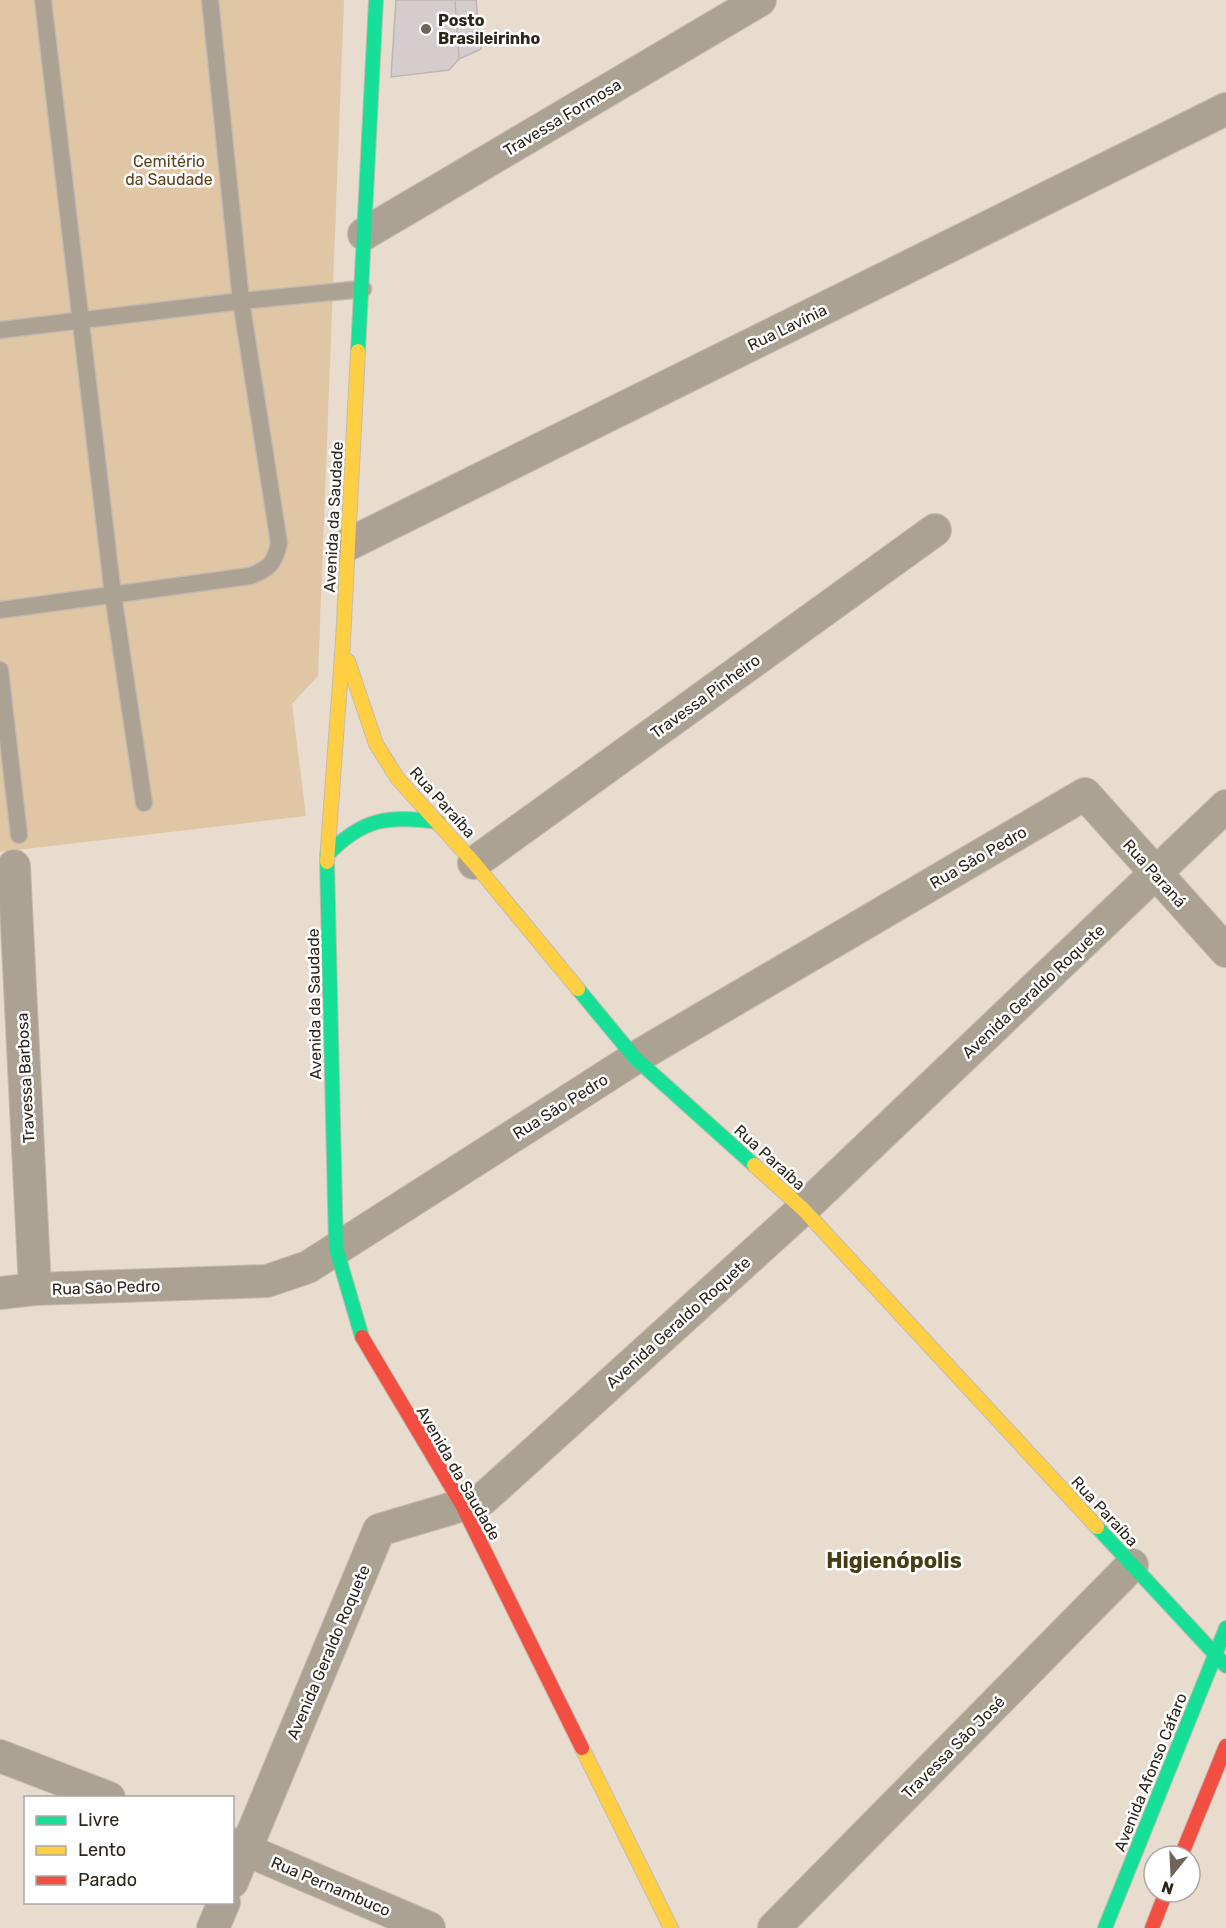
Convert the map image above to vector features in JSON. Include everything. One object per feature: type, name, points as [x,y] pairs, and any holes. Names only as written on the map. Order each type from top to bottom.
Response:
[{"type":"main road","name":"Avenida da Saudade","points":[[376,0],[363,289],[343,641],[327,855],[336,1248],[364,1345],[462,1505],[670,1928]]},
{"type":"main road","name":"Rua Paraíba","points":[[343,641],[359,700],[376,744],[398,779],[474,863],[635,1058],[803,1209],[1226,1666]]},
{"type":"main road","points":[[327,855],[355,830],[381,820],[406,818],[438,822]]},
{"type":"main road","name":"Avenida Afonso Cáfaro","points":[[1105,1928],[1226,1628]]},
{"type":"main road","points":[[1186,1844],[1226,1746]]},
{"type":"main road","points":[[1152,1928],[1161,1904]]},
{"type":"street","name":"Travessa Formosa","points":[[364,234],[760,0]]},
{"type":"street","name":"Rua Lavínia","points":[[347,545],[1226,109]]},
{"type":"street","name":"Travessa Pinheiro","points":[[474,863],[935,530]]},
{"type":"street","name":"Rua Paraná","points":[[1084,794],[1226,951]]},
{"type":"street","name":"Rua São Pedro","points":[[0,1293],[35,1289],[267,1281],[308,1267],[635,1058],[1084,794]]},
{"type":"street","name":"Avenida Geraldo Roquete","points":[[234,1872],[239,1847],[380,1530],[483,1499],[803,1209],[1226,806]]},
{"type":"street","name":"Travessa Barbosa","points":[[14,866],[35,1289]]},
{"type":"street","name":"Travessa São José","points":[[788,1923],[1132,1565]]},
{"type":"street","points":[[0,1756],[107,1796]]},
{"type":"street","name":"Rua Pernambuco","points":[[239,1847],[429,1928]]},
{"type":"street","points":[[213,1928],[223,1904]]},
{"type":"lane","points":[[43,0],[113,595],[144,802]]},
{"type":"lane","points":[[0,610],[250,576],[268,569],[275,560],[279,543],[241,301],[210,0]]},
{"type":"lane","points":[[0,330],[363,289]]},
{"type":"lane","points":[[0,670],[5,760],[19,835]]},
{"type":"green space","name":"Cemitério da Saudade","points":[[0,0],[344,0],[318,676],[292,704],[306,816],[0,852]]},
{"type":"building","name":"Posto Brasileirinho","points":[[396,0],[455,0],[459,59],[449,70],[391,77]]},
{"type":"building","points":[[455,0],[476,0],[481,49],[459,59]]},
{"type":"traffic: fast","points":[[358,351],[376,0]]},
{"type":"traffic: fast","points":[[327,855],[352,833],[377,822],[405,819],[438,822]]},
{"type":"traffic: fast","points":[[327,862],[336,1248],[362,1337]]},
{"type":"traffic: fast","points":[[578,989],[635,1058],[754,1165]]},
{"type":"traffic: fast","points":[[1097,1527],[1226,1666]]},
{"type":"traffic: fast","points":[[1105,1928],[1226,1628]]},
{"type":"traffic: slow","points":[[327,862],[343,641],[358,351]]},
{"type":"traffic: slow","points":[[348,661],[376,744],[398,779],[474,863],[578,989]]},
{"type":"traffic: slow","points":[[754,1165],[803,1209],[1097,1527]]},
{"type":"traffic: slow","points":[[582,1748],[671,1928]]},
{"type":"traffic: jam","points":[[362,1337],[462,1505],[582,1748]]},
{"type":"traffic: jam","points":[[1186,1844],[1226,1746]]},
{"type":"traffic: jam","points":[[1152,1928],[1161,1904]]},
{"type":"place","name":"Posto Brasileirinho","points":[[426,29]]},
{"type":"district","name":"Higienópolis","points":[[894,1560]]}]
